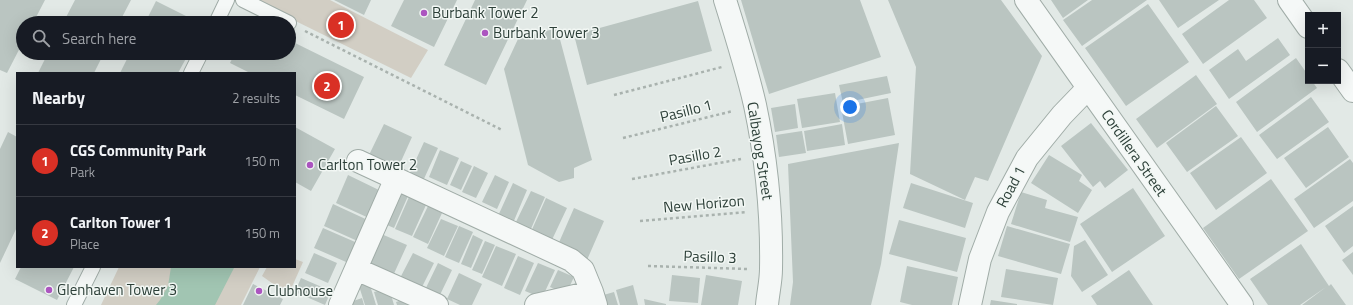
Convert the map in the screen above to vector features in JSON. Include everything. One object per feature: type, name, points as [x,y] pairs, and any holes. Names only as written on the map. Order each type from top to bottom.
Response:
[{"type":"street","name":"Calbayog Street","points":[[725,0],[744,62],[755,106],[763,155],[769,210],[771,270],[767,305]]},
{"type":"street","name":"Cordillera Street","points":[[1026,0],[1238,304]]},
{"type":"street","points":[[1289,0],[1305,23]]},
{"type":"street","points":[[1341,74],[1353,91]]},
{"type":"street","name":"Road 1","points":[[970,305],[980,259],[1002,205],[1027,158],[1062,115],[1088,88]]},
{"type":"street","points":[[358,161],[571,260],[583,270],[594,298],[536,305]]},
{"type":"street","points":[[340,305],[396,178]]},
{"type":"street","points":[[356,269],[437,305]]},
{"type":"lane","points":[[219,16],[227,0]]},
{"type":"lane","points":[[244,0],[275,16]]},
{"type":"lane","points":[[192,72],[198,60]]},
{"type":"lane","points":[[74,305],[92,268]]},
{"type":"path","points":[[303,30],[502,130]]},
{"type":"path","points":[[614,95],[744,62]]},
{"type":"path","name":"Pasillo 1","points":[[623,138],[755,106]]},
{"type":"path","name":"Pasillo 2","points":[[632,179],[763,155]]},
{"type":"path","name":"New Horizon","points":[[640,221],[769,210]]},
{"type":"path","name":"Pasillo 3","points":[[648,266],[771,270]]},
{"type":"shaded area","points":[[253,0],[330,0],[428,50],[411,78],[296,21],[296,16],[285,16]]},
{"type":"shaded area","points":[[296,259],[303,262],[291,289],[276,286],[262,276],[266,268],[296,268]]},
{"type":"shaded area","points":[[119,268],[260,268],[241,305],[101,305]]},
{"type":"shaded area","points":[[171,268],[234,268],[215,305],[156,305],[168,286]]},
{"type":"building","points":[[0,0],[45,0],[37,16],[16,16],[16,56],[7,73],[0,70]]},
{"type":"building","points":[[75,0],[131,0],[123,16],[67,16]]},
{"type":"building","points":[[334,0],[371,0],[364,15]]},
{"type":"building","name":"Burbank Tower 2","points":[[404,0],[457,0],[434,47],[391,26]]},
{"type":"building","name":"Burbank Tower 3","points":[[475,0],[527,0],[486,85],[444,65]]},
{"type":"building","points":[[741,0],[860,0],[881,57],[769,94]]},
{"type":"building","points":[[888,0],[1001,0],[1042,56],[988,181],[975,177],[965,200],[910,174],[916,67]]},
{"type":"building","points":[[1051,0],[1088,0],[1063,18]]},
{"type":"building","points":[[1092,0],[1147,0],[1082,46],[1063,20]]},
{"type":"building","points":[[1159,0],[1219,0],[1178,28]]},
{"type":"building","points":[[1229,0],[1254,0],[1267,18],[1203,64],[1182,34]]},
{"type":"building","points":[[156,1],[186,16],[148,16]]},
{"type":"building","points":[[698,1],[712,51],[587,85],[574,35]]},
{"type":"building","points":[[1148,4],[1189,62],[1126,106],[1085,48]]},
{"type":"building","points":[[557,28],[592,160],[574,168],[574,178],[559,182],[528,165],[504,69],[518,39]]},
{"type":"building","points":[[1278,38],[1290,55],[1229,99],[1209,70],[1238,49],[1246,61]]},
{"type":"building","points":[[296,43],[364,77],[344,119],[296,95],[296,72],[248,72],[230,63],[232,60],[296,60]]},
{"type":"building","points":[[1296,58],[1305,71],[1305,84],[1314,84],[1317,88],[1257,132],[1236,102]]},
{"type":"building","points":[[44,60],[100,60],[94,72],[38,72]]},
{"type":"building","points":[[126,60],[185,60],[179,72],[120,72]]},
{"type":"building","points":[[1196,75],[1217,104],[1157,148],[1136,119]]},
{"type":"building","points":[[887,76],[891,93],[843,103],[839,85]]},
{"type":"building","points":[[835,93],[840,122],[802,128],[797,99]]},
{"type":"building","points":[[1311,97],[1329,122],[1277,159],[1259,135]]},
{"type":"building","points":[[888,98],[895,135],[848,144],[841,107]]},
{"type":"building","points":[[795,104],[798,128],[775,132],[771,108]]},
{"type":"building","points":[[1216,106],[1238,136],[1187,172],[1166,143]]},
{"type":"building","points":[[1091,123],[1128,170],[1105,188],[1100,181],[1093,187],[1061,146]]},
{"type":"building","points":[[384,124],[412,137],[398,168],[369,155]]},
{"type":"building","points":[[842,124],[845,145],[807,151],[804,131]]},
{"type":"building","points":[[1328,127],[1349,157],[1306,188],[1284,158]]},
{"type":"building","name":"Carlton Tower 2","points":[[296,128],[335,149],[311,191],[296,183]]},
{"type":"building","points":[[802,131],[806,153],[779,157],[776,135]]},
{"type":"building","points":[[8,132],[16,136],[16,229],[0,263],[0,149]]},
{"type":"building","points":[[1241,137],[1267,173],[1216,210],[1190,173]]},
{"type":"building","points":[[424,142],[438,148],[423,181],[409,175]]},
{"type":"building","points":[[899,143],[881,264],[871,305],[790,305],[793,282],[788,164]]},
{"type":"building","points":[[440,150],[459,158],[447,185],[429,177]]},
{"type":"building","points":[[1049,155],[1082,175],[1079,181],[1092,190],[1078,213],[1031,183]]},
{"type":"building","points":[[1350,159],[1353,163],[1353,201],[1314,228],[1294,199]]},
{"type":"building","points":[[461,161],[472,166],[461,190],[450,185]]},
{"type":"building","points":[[474,166],[488,173],[476,198],[462,192]]},
{"type":"building","points":[[348,175],[383,192],[371,219],[336,203]]},
{"type":"building","points":[[495,175],[509,182],[497,209],[482,202]]},
{"type":"building","points":[[1271,179],[1308,231],[1239,279],[1203,228]]},
{"type":"building","points":[[513,183],[527,190],[513,223],[498,216]]},
{"type":"building","points":[[911,183],[973,203],[965,228],[903,208]]},
{"type":"building","points":[[1133,188],[1165,236],[1112,272],[1080,224]]},
{"type":"building","points":[[393,190],[408,196],[394,228],[380,222]]},
{"type":"building","points":[[531,191],[545,197],[530,231],[515,224]]},
{"type":"building","points":[[1021,192],[1047,200],[1045,208],[1078,217],[1070,242],[1011,224]]},
{"type":"building","points":[[409,197],[426,205],[412,236],[395,229]]},
{"type":"building","points":[[546,198],[567,208],[550,244],[530,234]]},
{"type":"building","points":[[333,204],[372,222],[362,243],[324,226]]},
{"type":"building","points":[[428,206],[442,213],[428,244],[413,237]]},
{"type":"building","points":[[1353,206],[1353,246],[1344,253],[1325,226]]},
{"type":"building","points":[[574,208],[604,221],[587,260],[557,247]]},
{"type":"building","points":[[441,219],[458,226],[444,256],[427,248]]},
{"type":"building","points":[[899,220],[966,238],[957,272],[889,254]]},
{"type":"building","points":[[459,226],[473,232],[459,263],[445,257]]},
{"type":"building","points":[[1007,226],[1070,244],[1061,274],[998,256]]},
{"type":"building","points":[[323,228],[362,245],[353,265],[314,248]]},
{"type":"building","points":[[379,233],[407,245],[392,278],[364,266]]},
{"type":"building","points":[[473,235],[483,240],[471,268],[461,264]]},
{"type":"building","points":[[1085,240],[1108,275],[1082,292],[1071,276],[1074,246]]},
{"type":"building","points":[[485,241],[495,245],[482,274],[472,270]]},
{"type":"building","points":[[1301,244],[1329,286],[1331,284],[1346,305],[1302,305],[1326,287],[1300,305],[1268,305],[1250,279]]},
{"type":"building","points":[[496,246],[516,254],[502,286],[482,277]]},
{"type":"building","points":[[1353,252],[1353,275],[1342,260]]},
{"type":"building","points":[[314,253],[337,263],[328,283],[305,273]]},
{"type":"building","points":[[413,253],[434,263],[420,291],[399,280]]},
{"type":"building","points":[[518,256],[534,263],[520,295],[504,288]]},
{"type":"building","points":[[438,263],[452,270],[438,299],[424,292]]},
{"type":"building","points":[[538,263],[555,270],[542,298],[525,291]]},
{"type":"building","points":[[907,266],[958,277],[952,305],[912,305],[900,302]]},
{"type":"building","name":"Glenhaven Tower 3","points":[[20,268],[73,268],[57,300],[15,279]]},
{"type":"building","points":[[1006,269],[1058,278],[1053,305],[1001,297]]},
{"type":"building","points":[[558,270],[574,277],[566,294],[550,287]]},
{"type":"building","points":[[1129,270],[1153,305],[1097,305],[1091,296]]},
{"type":"building","points":[[459,273],[482,284],[472,305],[460,305],[447,299]]},
{"type":"building","points":[[672,275],[700,278],[698,303],[669,301]]},
{"type":"building","points":[[706,275],[742,281],[738,305],[701,305]]},
{"type":"building","points":[[301,278],[331,291],[325,305],[295,292]]},
{"type":"building","points":[[369,282],[376,305],[365,305],[359,286]]},
{"type":"building","name":"Clubhouse","points":[[253,284],[283,299],[280,305],[243,305]]},
{"type":"building","points":[[633,285],[638,305],[620,305],[616,290]]},
{"type":"building","points":[[389,288],[394,305],[378,305],[374,292]]},
{"type":"building","points":[[614,292],[618,305],[602,305],[600,296]]},
{"type":"building","points":[[412,297],[418,305],[397,305],[396,302]]},
{"type":"building","points":[[362,298],[364,305],[344,305],[345,304]]},
{"type":"building","points":[[644,299],[666,304],[666,305],[645,305]]},
{"type":"building","points":[[991,300],[1017,304],[1017,305],[990,305]]},
{"type":"place","name":"Burbank Tower 2","points":[[424,13]]},
{"type":"place","name":"CGS Community Park","points":[[341,25]]},
{"type":"place","name":"Burbank Tower 3","points":[[485,33]]},
{"type":"place","name":"Carlton Tower 1","points":[[327,86]]},
{"type":"place","name":"Carlton Tower 2","points":[[310,165]]},
{"type":"place","name":"Glenhaven Tower 3","points":[[49,290]]},
{"type":"place","name":"Clubhouse","points":[[259,291]]}]
